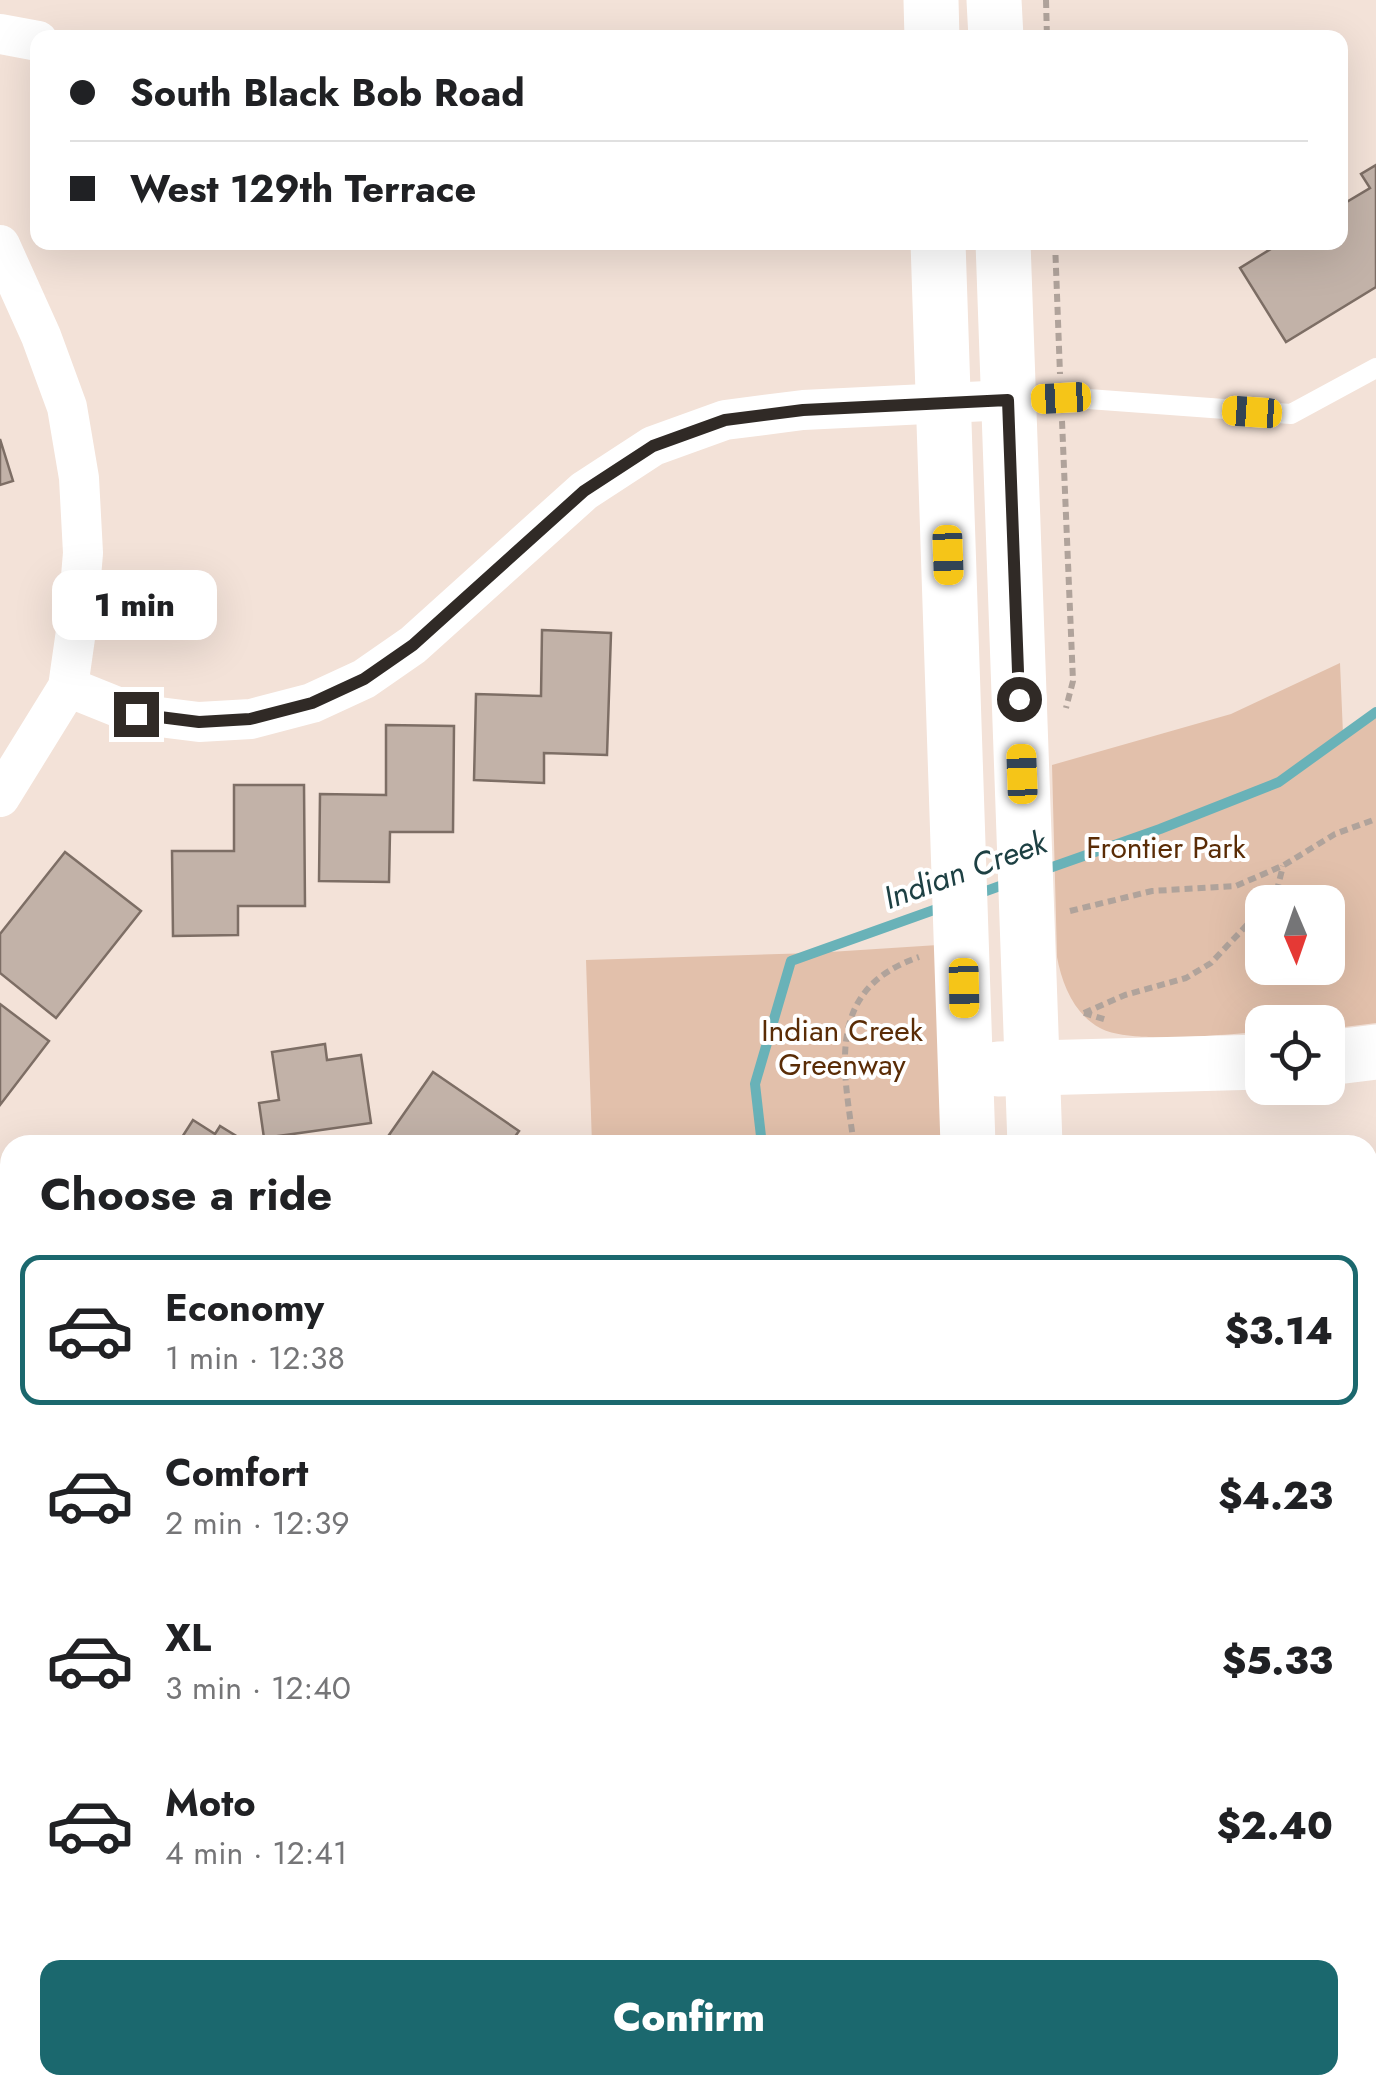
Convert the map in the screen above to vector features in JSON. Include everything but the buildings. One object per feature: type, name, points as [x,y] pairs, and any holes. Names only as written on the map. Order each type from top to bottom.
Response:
[{"type":"main road","points":[[931,0],[932,30]]},
{"type":"main road","points":[[994,0],[996,30]]},
{"type":"main road","points":[[938,250],[968,1135]]},
{"type":"main road","points":[[1003,250],[1035,1135]]},
{"type":"main road","points":[[1345,1056],[1376,1052]]},
{"type":"main road","points":[[965,1070],[1245,1063]]},
{"type":"street","points":[[0,34],[30,39]]},
{"type":"street","points":[[0,245],[67,406],[79,478],[83,553],[68,687],[0,797]]},
{"type":"street","points":[[68,687],[136,714],[199,722],[250,719],[312,703],[364,679],[413,645],[584,491],[653,446],[725,420],[803,410],[1008,400]]},
{"type":"lane","points":[[1008,400],[1061,398],[1290,414],[1376,368]]},
{"type":"path","points":[[1046,0],[1047,30]]},
{"type":"path","points":[[1055,250],[1072,681],[1064,715]]},
{"type":"path","points":[[1278,885],[1284,865]]},
{"type":"path","points":[[1084,1013],[1125,995],[1186,978],[1211,963],[1245,927]]},
{"type":"green space","name":"Frontier Park","points":[[1340,663],[1343,734],[1376,712],[1376,1023],[1345,1027],[1345,1005],[1245,1005],[1245,1033],[1133,1036],[1114,1033],[1091,1022],[1076,1007],[1066,988],[1057,957],[1052,765],[1231,714]]},
{"type":"green space","name":"Indian Creek Greenway","points":[[938,945],[946,1135],[592,1135],[586,960]]},
{"type":"waterway","name":"Indian Creek","points":[[1041,871],[1279,782],[1376,712]]},
{"type":"waterway","name":"Indian Creek","points":[[975,895],[1011,882]]},
{"type":"waterway","name":"Indian Creek","points":[[761,1135],[755,1084],[791,961],[945,906]]},
{"type":"route","points":[[136,714],[199,722],[250,719],[312,703],[364,679],[413,645],[584,491],[653,446],[725,420],[803,410],[1008,400],[1019,699]]}]
